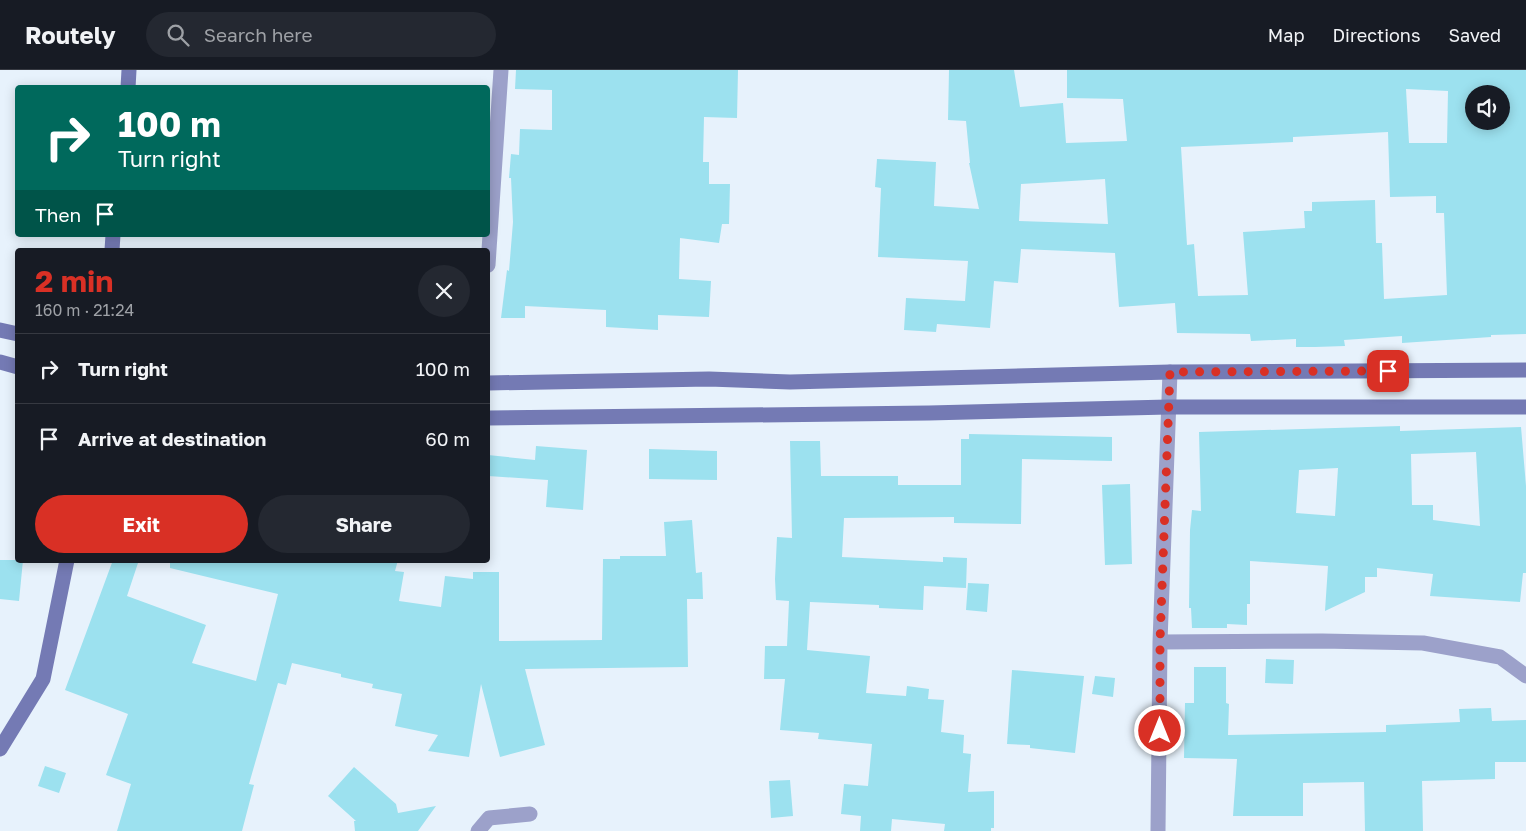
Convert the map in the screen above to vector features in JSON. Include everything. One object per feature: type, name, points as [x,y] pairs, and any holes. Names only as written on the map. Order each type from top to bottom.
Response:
[{"type":"main road","points":[[128,85],[129,70]]},
{"type":"main road","points":[[0,330],[15,333]]},
{"type":"main road","points":[[0,362],[15,366]]},
{"type":"main road","points":[[490,383],[709,379],[790,382],[1170,372],[1526,370]]},
{"type":"main road","points":[[490,418],[929,413],[1168,406],[1526,407]]},
{"type":"main road","points":[[0,749],[43,679],[67,563]]},
{"type":"street","points":[[490,236],[501,70]]},
{"type":"street","points":[[1158,831],[1160,642],[1170,372]]},
{"type":"street","points":[[1160,642],[1322,640],[1423,643],[1500,657],[1526,676]]},
{"type":"street","points":[[478,831],[488,818],[530,814]]},
{"type":"building","points":[[516,70],[738,70],[737,118],[704,117],[703,162],[709,162],[709,184],[730,184],[729,224],[722,224],[719,243],[680,238],[679,279],[711,281],[709,317],[658,315],[658,330],[606,327],[606,310],[525,306],[525,318],[501,318],[507,270],[509,271],[513,222],[511,178],[509,178],[511,154],[519,155],[520,129],[552,130],[552,90],[515,89]]},
{"type":"building","points":[[949,70],[1014,70],[1020,107],[1063,103],[1066,143],[1127,141],[1123,99],[1067,98],[1067,70],[1526,70],[1526,334],[1491,335],[1491,337],[1402,343],[1402,336],[1344,340],[1345,346],[1296,347],[1296,339],[1251,341],[1250,334],[1177,333],[1175,303],[1119,307],[1115,253],[1021,249],[1018,283],[994,281],[990,328],[937,324],[936,332],[904,330],[906,298],[965,301],[968,261],[878,257],[881,188],[875,187],[877,159],[936,162],[934,206],[979,209],[969,163],[966,121],[948,120]],"holes":[[[1406,89],[1448,91],[1447,143],[1409,143]],[[1388,132],[1390,197],[1436,196],[1436,213],[1444,213],[1447,295],[1384,299],[1382,243],[1376,243],[1375,200],[1312,202],[1312,211],[1304,211],[1305,228],[1243,232],[1248,295],[1198,296],[1194,244],[1187,245],[1181,147],[1293,142],[1293,137]],[[1105,179],[1108,224],[1019,221],[1021,184]]]},
{"type":"building","points":[[1400,426],[1400,431],[1521,427],[1526,486],[1526,573],[1523,573],[1520,602],[1430,596],[1433,574],[1377,568],[1377,577],[1365,577],[1365,592],[1325,611],[1328,566],[1250,561],[1250,604],[1247,604],[1247,625],[1227,624],[1227,628],[1192,628],[1191,608],[1189,608],[1190,530],[1192,510],[1201,511],[1199,432]],"holes":[[[1476,452],[1480,526],[1433,520],[1433,505],[1412,505],[1411,454]],[[1338,468],[1335,516],[1296,513],[1299,470]]]},
{"type":"building","points":[[969,434],[1112,437],[1112,461],[1022,459],[1021,524],[954,523],[954,517],[844,518],[842,557],[943,562],[943,557],[967,558],[966,588],[924,586],[923,610],[879,608],[879,605],[810,602],[807,650],[870,656],[866,693],[906,696],[907,686],[929,689],[928,699],[944,700],[941,732],[964,735],[963,753],[971,754],[968,792],[994,791],[994,828],[991,828],[991,831],[944,831],[945,824],[892,819],[891,831],[860,831],[861,816],[841,814],[844,784],[868,786],[872,744],[818,739],[819,733],[780,730],[785,679],[764,679],[765,646],[787,646],[789,601],[776,600],[775,579],[777,537],[792,538],[790,441],[820,441],[821,476],[898,476],[898,485],[961,485],[961,439],[969,439]]},
{"type":"building","points":[[536,446],[587,450],[583,510],[546,507],[548,480],[490,476],[490,455],[535,460]]},
{"type":"building","points":[[649,449],[717,451],[717,480],[649,479]]},
{"type":"building","points":[[1130,484],[1132,564],[1105,565],[1102,485]]},
{"type":"building","points":[[692,520],[696,573],[702,572],[703,599],[687,599],[688,667],[525,669],[545,745],[500,757],[481,684],[469,757],[428,751],[438,735],[395,726],[402,694],[372,688],[373,684],[341,677],[341,674],[292,663],[286,685],[278,683],[249,784],[254,785],[242,831],[117,831],[131,784],[106,775],[128,714],[65,690],[112,563],[138,563],[127,596],[206,625],[192,663],[256,681],[278,594],[170,568],[170,563],[397,563],[395,571],[404,572],[399,601],[441,607],[445,576],[473,579],[473,572],[499,572],[499,641],[602,640],[603,559],[620,559],[620,556],[666,556],[664,522]]},
{"type":"building","points":[[0,560],[15,560],[15,563],[23,563],[19,601],[0,599]]},
{"type":"building","points":[[968,583],[989,584],[987,612],[966,610]]},
{"type":"building","points":[[1266,659],[1294,660],[1293,684],[1265,683]]},
{"type":"building","points":[[1194,667],[1226,667],[1226,703],[1229,704],[1228,735],[1386,732],[1386,725],[1460,722],[1459,709],[1491,708],[1492,721],[1526,720],[1526,762],[1495,762],[1495,779],[1422,781],[1423,831],[1365,831],[1364,782],[1303,783],[1303,816],[1233,816],[1237,759],[1184,758],[1185,703],[1194,703]]},
{"type":"building","points":[[1012,670],[1084,676],[1075,753],[1030,748],[1030,745],[1007,744]]},
{"type":"building","points":[[1095,676],[1115,678],[1113,697],[1092,694]]},
{"type":"building","points":[[45,766],[66,773],[59,793],[38,786]]},
{"type":"building","points":[[354,767],[396,804],[398,813],[436,806],[418,831],[355,831],[354,821],[356,821],[328,796]]},
{"type":"building","points":[[790,780],[793,816],[771,818],[769,781]]},
{"type":"route","points":[[1160,731],[1160,642],[1170,372],[1388,371]]}]
